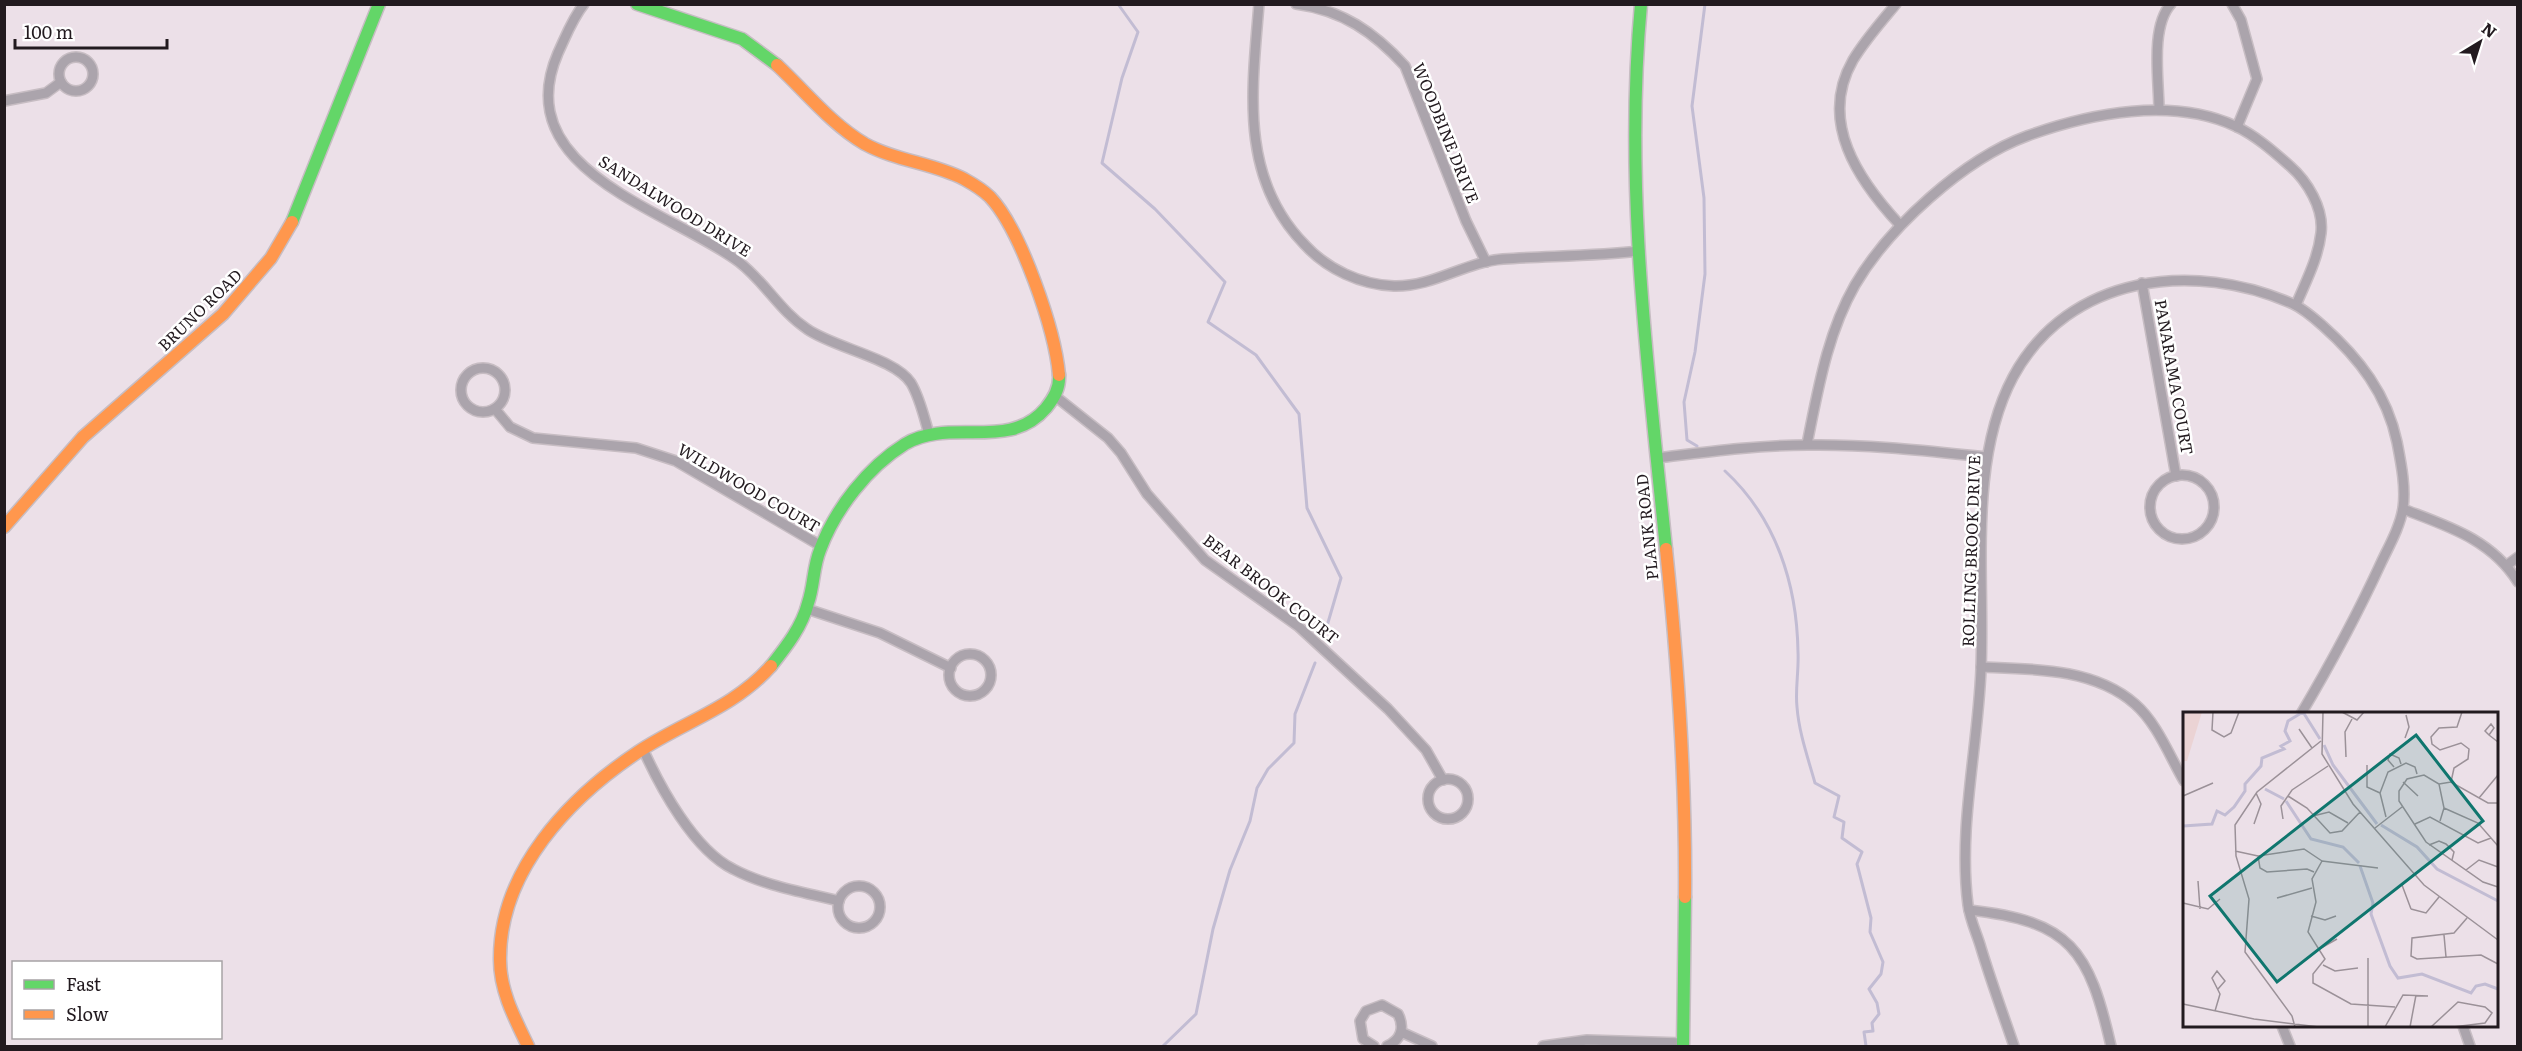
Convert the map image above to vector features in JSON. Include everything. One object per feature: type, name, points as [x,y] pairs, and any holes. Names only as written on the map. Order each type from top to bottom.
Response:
[{"type":"street","name":"BRUNO ROAD","points":[[4,527],[81,439],[233,305],[275,253],[291,226],[379,4]]},
{"type":"street","name":"SANDALWOOD DRIVE","points":[[584,4],[569,27],[549,80],[547,109],[570,153],[596,177],[640,206],[739,262],[782,309],[805,328],[827,342],[898,370],[910,382],[929,434]]},
{"type":"street","points":[[528,1047],[506,998],[500,972],[501,939],[506,908],[521,872],[533,852],[570,804],[613,768],[744,692],[769,668],[807,609],[821,546],[839,513],[872,472],[899,449],[929,434],[1017,430],[1039,416],[1055,396],[1059,378],[1047,319],[1015,240],[994,200],[976,185],[956,176],[872,148],[849,135],[824,113],[783,68],[750,43],[637,4]]},
{"type":"street","points":[[1260,4],[1253,101],[1254,135],[1266,187],[1273,204],[1291,231],[1315,256],[1331,267],[1374,283],[1409,286],[1486,262],[1640,251]]},
{"type":"street","name":"WOODBINE DRIVE","points":[[1296,4],[1320,7],[1365,28],[1386,45],[1404,66],[1466,221],[1486,262]]},
{"type":"street","name":"PLANK ROAD","points":[[1641,4],[1636,59],[1634,144],[1656,458],[1674,624],[1686,816],[1683,1045]]},
{"type":"street","points":[[1896,4],[1861,47],[1846,76],[1840,98],[1844,139],[1854,168],[1872,195],[1900,225]]},
{"type":"street","points":[[2159,110],[2158,32],[2162,18],[2171,4]]},
{"type":"street","points":[[2232,4],[2241,20],[2257,80],[2237,126]]},
{"type":"street","points":[[4,101],[46,93],[61,82]]},
{"type":"street","points":[[1807,444],[1821,372],[1843,307],[1856,282],[1900,225],[1919,205],[1976,164],[2026,136],[2088,118],[2159,110],[2210,117],[2237,126],[2276,153],[2301,176],[2316,202],[2322,230],[2316,261],[2296,305]]},
{"type":"street","name":"ROLLING BROOK DRIVE","points":[[2014,1047],[1969,910],[1965,870],[1968,807],[1976,747],[1981,667],[1980,595],[1987,457],[2001,402],[2014,374],[2035,347],[2059,323],[2116,290],[2142,283],[2184,279],[2217,282],[2296,305],[2343,343],[2374,382],[2394,426],[2402,468],[2403,509],[2374,578],[2302,712]]},
{"type":"street","name":"PANARAMA COURT","points":[[2142,283],[2176,476]]},
{"type":"street","points":[[486,368],[501,377],[505,394],[495,409],[476,411],[463,398],[462,385],[474,370],[486,368]]},
{"type":"street","name":"BEAR BROOK COURT","points":[[1055,396],[1108,438],[1121,453],[1147,494],[1205,560],[1298,626],[1388,709],[1426,750],[1443,780]]},
{"type":"street","name":"WILDWOOD COURT","points":[[495,409],[510,427],[533,438],[636,448],[676,462],[821,546]]},
{"type":"street","points":[[1656,458],[1730,448],[1807,444],[1987,457]]},
{"type":"street","name":"PANARAMA COURT","points":[[2176,476],[2188,476],[2200,480],[2209,489],[2214,501],[2214,513],[2209,525],[2200,534],[2189,539],[2176,539],[2165,534],[2156,525],[2151,514],[2151,501],[2155,489],[2164,481],[2176,476]]},
{"type":"street","points":[[2403,509],[2481,542],[2507,566],[2517,582]]},
{"type":"street","points":[[2507,566],[2517,558]]},
{"type":"street","points":[[807,609],[880,633],[951,668]]},
{"type":"street","points":[[963,656],[981,657],[989,666],[990,684],[977,695],[960,693],[950,679],[951,668],[963,656]]},
{"type":"street","points":[[1981,667],[2039,670],[2081,676],[2110,689],[2135,704],[2155,729],[2183,779]]},
{"type":"street","points":[[643,749],[653,771],[685,822],[702,843],[730,868],[782,887],[838,901]]},
{"type":"street","name":"BEAR BROOK COURT","points":[[1443,780],[1455,781],[1467,794],[1463,812],[1453,819],[1440,818],[1429,804],[1433,786],[1443,780]]},
{"type":"street","points":[[863,886],[877,897],[878,915],[871,924],[855,927],[841,917],[838,901],[845,890],[863,886]]},
{"type":"street","points":[[1969,910],[2033,921],[2062,937],[2076,952],[2101,1002],[2111,1047]]},
{"type":"street","points":[[1374,1047],[1363,1039],[1359,1027],[1362,1016],[1371,1007],[1383,1005],[1394,1010],[1401,1020],[1401,1032],[1395,1042],[1387,1047]]},
{"type":"street","points":[[2282,1027],[2290,1047]]},
{"type":"street","points":[[2463,1027],[2470,1047]]},
{"type":"street","points":[[1401,1032],[1432,1047]]},
{"type":"street","points":[[1542,1047],[1587,1040],[1683,1045]]},
{"type":"waterway","points":[[1118,4],[1138,32],[1122,78],[1102,163],[1155,209],[1225,282],[1208,322],[1256,355],[1299,414],[1307,508],[1341,578],[1327,626]]},
{"type":"waterway","points":[[1697,446],[1687,440],[1684,402],[1695,352],[1705,274],[1704,198],[1692,106],[1705,4]]},
{"type":"waterway","points":[[1725,471],[1743,489],[1758,510],[1780,554],[1788,577],[1797,627],[1797,700],[1804,745],[1815,783],[1839,796],[1834,817],[1844,822],[1842,838],[1862,852],[1857,864],[1871,918],[1870,932],[1883,962],[1881,974],[1869,989],[1877,1003],[1879,1014],[1872,1023],[1873,1031],[1864,1032],[1866,1046]]},
{"type":"waterway","points":[[1163,1046],[1196,1014],[1213,929],[1230,870],[1250,821],[1257,788],[1268,769],[1294,743],[1295,714],[1315,663]]},
{"type":"traffic: fast","points":[[292,222],[379,4]]},
{"type":"traffic: fast","points":[[637,4],[742,39],[777,65]]},
{"type":"traffic: fast","points":[[1641,4],[1636,72],[1635,140],[1640,277],[1666,549]]},
{"type":"traffic: fast","points":[[771,666],[788,644],[802,620],[810,597],[818,556],[834,519],[854,490],[878,464],[905,444],[922,437],[941,433],[997,432],[1031,421],[1046,408],[1054,397],[1059,384],[1059,375]]},
{"type":"traffic: fast","points":[[1683,1046],[1685,897]]},
{"type":"traffic: slow","points":[[777,65],[841,127],[865,144],[964,179],[990,197],[1013,232],[1035,282],[1051,333],[1059,375]]},
{"type":"traffic: slow","points":[[4,527],[83,437],[223,314],[271,258],[292,222]]},
{"type":"traffic: slow","points":[[1666,549],[1680,723],[1685,897]]},
{"type":"traffic: slow","points":[[528,1046],[505,994],[500,960],[503,927],[511,896],[525,867],[543,840],[564,815],[612,770],[655,741],[725,704],[757,681],[771,666]]}]
